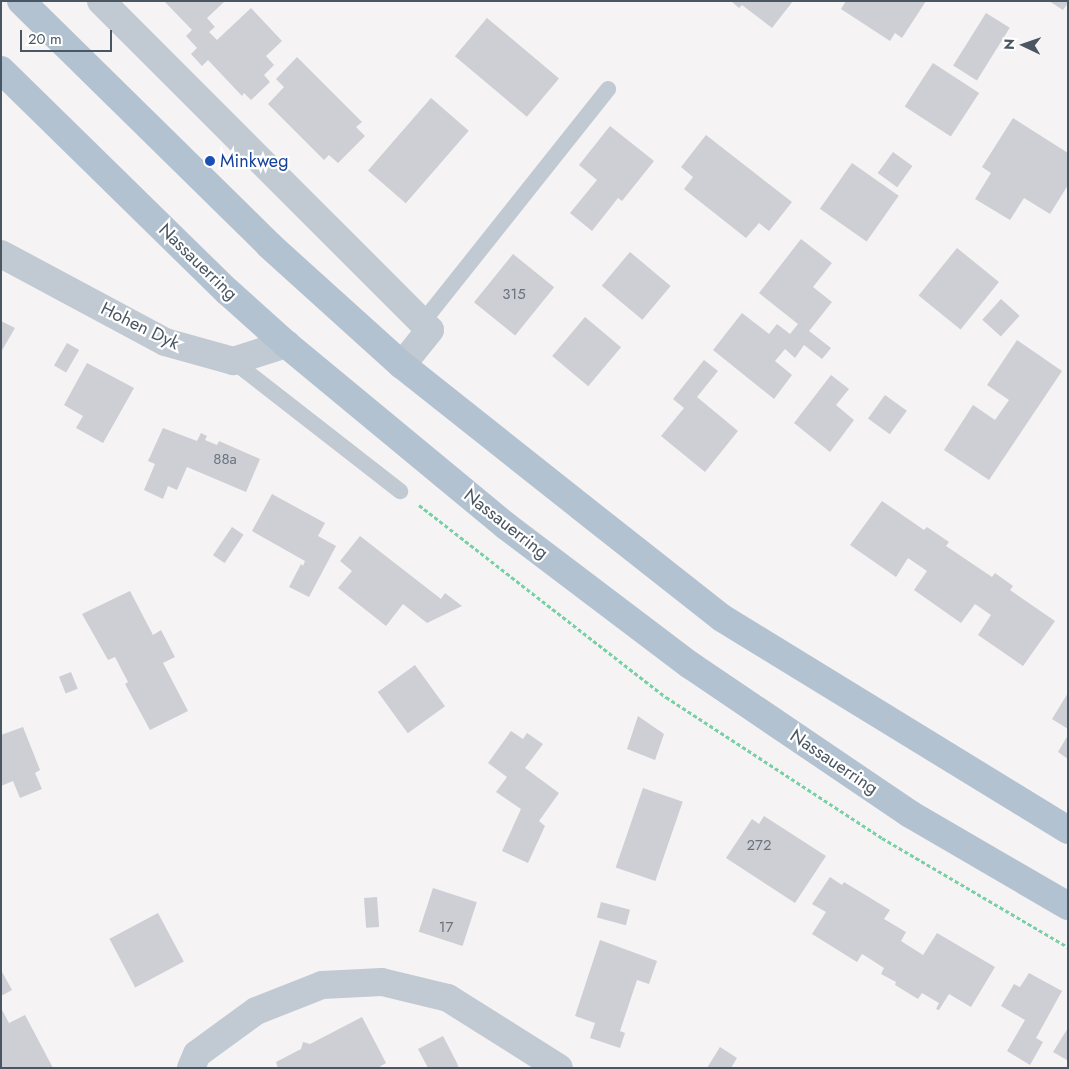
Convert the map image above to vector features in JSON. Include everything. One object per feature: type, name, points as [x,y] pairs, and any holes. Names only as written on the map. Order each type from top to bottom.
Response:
[{"type":"main road","points":[[21,1],[269,245],[402,365],[722,618],[1068,830]]},
{"type":"main road","name":"Nassauerring","points":[[1,70],[228,292],[286,344],[506,526],[690,665],[910,814],[1068,906]]},
{"type":"street","points":[[101,1],[426,327],[402,365]]},
{"type":"street","name":"Hohen Dyk","points":[[1,254],[165,342],[233,362]]},
{"type":"street","points":[[233,362],[286,344]]},
{"type":"street","points":[[191,1068],[197,1054],[256,1011],[322,985],[382,982],[448,998],[559,1068]]},
{"type":"lane","points":[[426,327],[608,88]]},
{"type":"lane","points":[[233,362],[400,491]]},
{"type":"building","points":[[164,1],[225,1],[207,18],[215,27],[209,32],[217,40],[251,8],[282,41],[266,56],[274,65],[264,75],[270,82],[251,100],[244,93],[242,96],[208,60],[202,66],[191,54],[197,48],[186,36],[192,30]]},
{"type":"building","points":[[731,1],[793,1],[772,28],[742,5],[739,8]]},
{"type":"building","points":[[846,1],[926,1],[902,38],[895,33],[890,41],[841,9]]},
{"type":"building","points":[[1049,1],[1068,1],[1068,3],[1063,10]]},
{"type":"building","points":[[986,13],[1010,28],[977,80],[953,66]]},
{"type":"building","points":[[487,18],[559,78],[527,117],[455,56]]},
{"type":"building","points":[[297,57],[362,122],[356,127],[365,136],[338,163],[329,155],[324,160],[268,104],[284,87],[276,79]]},
{"type":"building","points":[[933,63],[979,93],[951,137],[905,107]]},
{"type":"building","points":[[431,98],[469,131],[406,203],[368,170]]},
{"type":"building","points":[[1013,118],[1068,153],[1068,185],[1050,214],[1024,198],[1010,220],[975,199],[991,173],[982,167]]},
{"type":"building","points":[[610,126],[654,161],[622,201],[618,198],[592,231],[570,213],[597,180],[579,165]]},
{"type":"building","points":[[706,135],[792,202],[769,231],[759,223],[746,238],[684,189],[693,177],[681,167]]},
{"type":"building","points":[[893,152],[912,166],[897,187],[878,173]]},
{"type":"building","points":[[852,163],[899,196],[867,242],[820,209]]},
{"type":"building","points":[[801,239],[832,263],[813,287],[832,302],[809,331],[831,348],[822,359],[804,345],[795,358],[785,349],[775,361],[792,375],[774,399],[713,350],[742,313],[769,334],[777,324],[790,334],[798,324],[759,293]]},
{"type":"building","points":[[957,248],[999,282],[961,329],[919,295]]},
{"type":"building","points":[[630,252],[671,286],[642,320],[602,286]]},
{"type":"building","points":[[513,254],[554,287],[515,336],[474,302]]},
{"type":"building","points":[[1001,299],[1020,316],[1001,337],[982,320]]},
{"type":"building","points":[[585,317],[621,347],[588,386],[552,356]]},
{"type":"building","points":[[1,321],[15,328],[1,352]]},
{"type":"building","points":[[1017,340],[1062,371],[989,480],[944,450],[973,405],[995,420],[1009,400],[987,385]]},
{"type":"building","points":[[67,343],[79,350],[66,373],[54,366]]},
{"type":"building","points":[[704,360],[718,371],[697,397],[738,431],[705,472],[661,436],[684,408],[673,399]]},
{"type":"building","points":[[87,363],[134,388],[103,443],[76,428],[83,416],[64,405]]},
{"type":"building","points":[[831,375],[849,389],[836,405],[854,420],[830,452],[794,423]]},
{"type":"building","points":[[885,395],[907,411],[890,434],[868,418]]},
{"type":"building","points":[[163,428],[197,441],[201,433],[207,436],[205,440],[217,445],[219,441],[260,459],[246,492],[187,467],[177,490],[168,486],[163,499],[144,490],[155,464],[148,461]]},
{"type":"building","points":[[272,494],[325,523],[318,536],[336,546],[309,597],[289,587],[301,564],[303,566],[305,561],[252,531]]},
{"type":"building","points":[[882,501],[924,530],[927,527],[949,542],[946,546],[992,577],[995,573],[1013,586],[1010,590],[1055,621],[1023,666],[978,635],[991,615],[975,604],[961,623],[914,590],[927,571],[908,558],[896,577],[850,545]]},
{"type":"building","points":[[232,527],[244,535],[225,563],[213,555]]},
{"type":"building","points":[[360,536],[441,599],[445,593],[462,606],[427,623],[403,604],[386,626],[338,588],[352,571],[340,561]]},
{"type":"building","points":[[130,591],[153,635],[161,630],[175,657],[163,663],[188,711],[150,730],[125,684],[128,682],[115,657],[108,660],[82,614]]},
{"type":"building","points":[[415,665],[445,706],[408,733],[378,692]]},
{"type":"building","points":[[71,672],[78,689],[66,694],[59,677]]},
{"type":"building","points":[[1068,693],[1068,729],[1052,719]]},
{"type":"building","points":[[638,716],[664,734],[655,760],[627,749]]},
{"type":"building","points":[[23,727],[40,770],[35,773],[42,789],[20,798],[13,781],[1,786],[1,735]]},
{"type":"building","points":[[511,731],[523,739],[527,733],[543,744],[525,768],[559,793],[539,821],[545,826],[528,863],[502,851],[521,809],[496,792],[507,777],[488,763]]},
{"type":"building","points":[[1068,735],[1068,759],[1058,752]]},
{"type":"building","points":[[643,788],[683,802],[655,881],[616,867]]},
{"type":"building","points":[[764,816],[826,856],[795,903],[726,858],[752,819],[759,824]]},
{"type":"building","points":[[830,877],[842,885],[844,882],[890,910],[884,919],[906,932],[901,941],[923,955],[937,933],[995,967],[971,1007],[949,994],[939,1010],[936,1009],[939,1003],[922,993],[918,999],[895,985],[896,982],[881,974],[884,968],[867,957],[862,954],[857,962],[812,934],[826,912],[812,904]]},
{"type":"building","points":[[433,888],[477,902],[463,946],[419,932]]},
{"type":"building","points":[[377,897],[379,927],[366,928],[364,898]]},
{"type":"building","points":[[601,902],[630,910],[626,925],[597,917]]},
{"type":"building","points":[[158,913],[184,962],[135,987],[109,939]]},
{"type":"building","points":[[600,940],[657,961],[649,984],[637,980],[620,1031],[625,1033],[620,1048],[590,1038],[595,1023],[575,1016]]},
{"type":"building","points":[[1,970],[12,990],[1,996]]},
{"type":"building","points":[[1029,973],[1062,991],[1036,1038],[1043,1042],[1030,1065],[1007,1051],[1025,1020],[1001,1006],[1014,984],[1020,987]]},
{"type":"building","points":[[1,1008],[9,1023],[25,1015],[53,1068],[1,1068]]},
{"type":"building","points":[[362,1017],[386,1063],[378,1068],[278,1068],[276,1062],[301,1049],[303,1042],[310,1044]]},
{"type":"building","points":[[1068,1028],[1068,1058],[1067,1060],[1053,1052]]},
{"type":"building","points":[[443,1036],[459,1068],[428,1068],[418,1049]]},
{"type":"building","points":[[720,1047],[737,1058],[731,1068],[707,1068]]},
{"type":"place","name":"Minkweg","points":[[210,161]]}]
